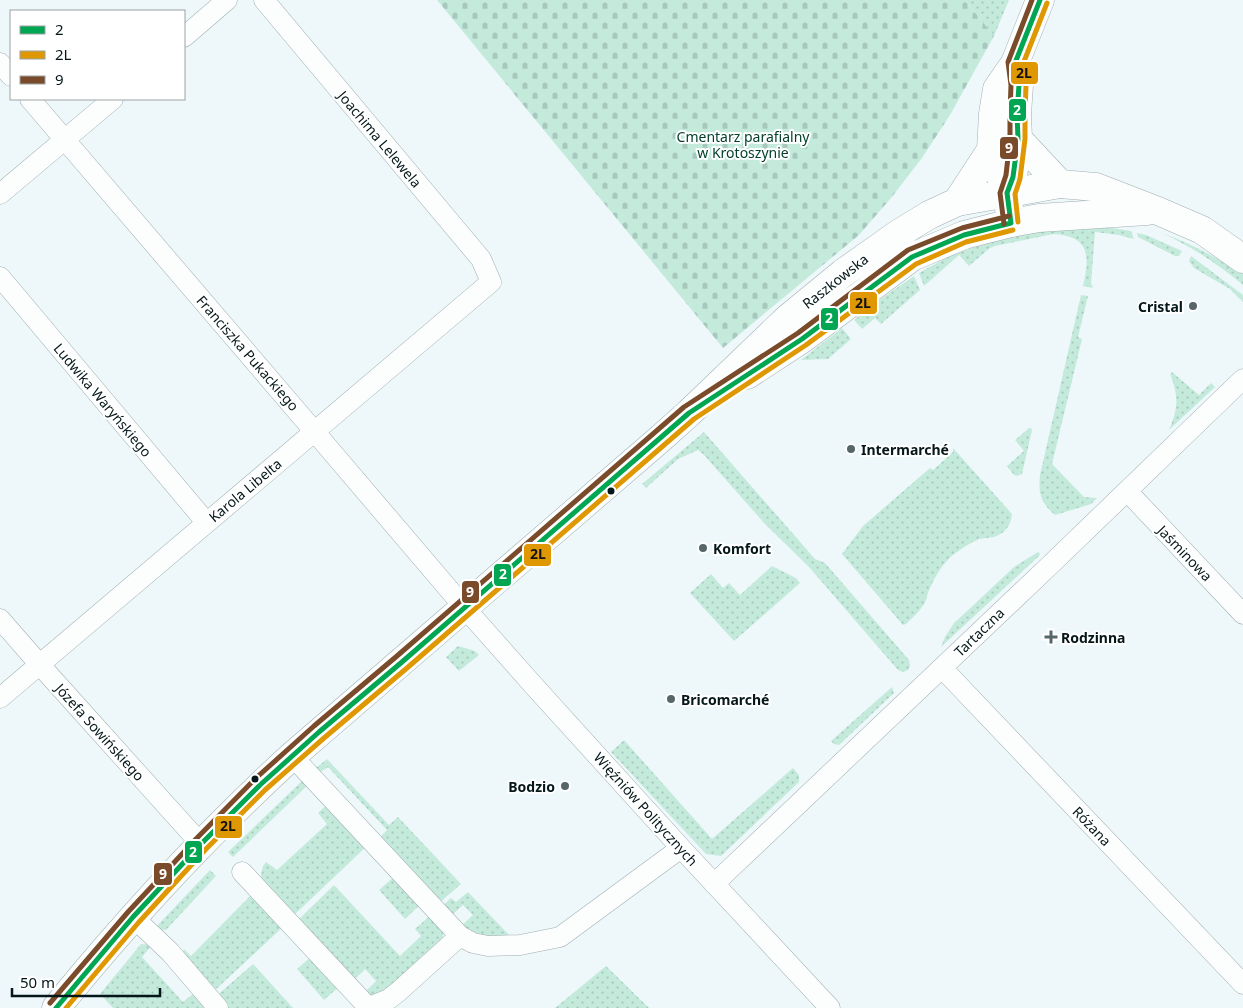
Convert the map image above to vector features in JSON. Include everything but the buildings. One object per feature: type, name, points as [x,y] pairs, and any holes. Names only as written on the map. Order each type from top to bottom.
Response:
[{"type":"main road","points":[[1011,223],[1007,193],[991,150],[992,114],[997,89],[1016,63],[1040,0]]},
{"type":"main road","points":[[1007,193],[1012,177],[1018,139],[1019,85],[1016,63]]},
{"type":"main road","points":[[1018,139],[1060,184]]},
{"type":"main road","points":[[958,202],[991,150]]},
{"type":"main road","name":"Raszkowska","points":[[56,1008],[133,916],[260,785],[689,413],[787,319],[843,273],[898,234],[930,215],[958,202],[1060,184],[1096,187],[1158,211],[1202,230],[1243,259]]},
{"type":"main road","name":"Raszkowska","points":[[689,413],[802,338],[912,258],[964,236],[1011,223],[1048,218],[1158,211]]},
{"type":"street","points":[[185,36],[227,0]]},
{"type":"street","name":"Joachima Lelewela","points":[[264,0],[481,259],[490,282]]},
{"type":"street","points":[[0,63],[10,75]]},
{"type":"street","name":"Franciszka Pukackiego","points":[[31,100],[464,607]]},
{"type":"street","points":[[0,194],[112,100]]},
{"type":"street","name":"Ludwika Waryńskiego","points":[[0,277],[206,522]]},
{"type":"street","name":"Karola Libelta","points":[[0,698],[490,282]]},
{"type":"street","name":"Tartaczna","points":[[714,884],[1243,379]]},
{"type":"street","name":"Jaśminowa","points":[[1127,491],[1243,614]]},
{"type":"street","name":"Więźniów Politycznych","points":[[464,607],[681,848],[830,1008]]},
{"type":"street","name":"Józefa Sowińskiego","points":[[0,618],[201,844]]},
{"type":"street","name":"Różana","points":[[942,668],[1243,984]]},
{"type":"street","points":[[292,756],[460,936],[473,943],[488,946],[520,945],[560,937],[681,848]]},
{"type":"street","points":[[242,872],[368,1008],[393,995],[460,936]]},
{"type":"street","points":[[133,916],[170,952],[218,1008]]},
{"type":"green space","name":"Cmentarz parafialny w Krotoszynie","points":[[437,0],[965,0],[994,36],[950,115],[922,158],[859,235],[723,348]]},
{"type":"green space","points":[[965,0],[1009,0],[994,36]]},
{"type":"green space","points":[[1096,227],[1131,231],[1134,239],[1095,232],[1091,283],[1093,288],[1083,286],[1086,257],[1081,243],[1065,236],[1053,234],[995,246],[969,266],[959,255],[924,286],[919,273],[940,261],[970,248],[1005,238],[1042,232]]},
{"type":"green space","points":[[1137,233],[1182,251],[1179,256],[1175,256],[1138,237]]},
{"type":"green space","points":[[1162,233],[1204,251],[1243,274],[1243,285],[1204,256]]},
{"type":"green space","points":[[1191,256],[1243,295],[1243,302],[1230,289],[1194,268],[1189,261]]},
{"type":"green space","points":[[914,276],[920,290],[881,324],[875,318],[862,329],[854,320],[885,296]]},
{"type":"green space","points":[[1081,295],[1088,296],[1078,337],[1082,339],[1052,464],[1084,497],[1097,498],[1091,504],[1055,515],[1046,506],[1040,493],[1040,475]]},
{"type":"green space","points":[[842,328],[851,339],[828,359],[801,360]]},
{"type":"green space","points":[[1172,372],[1199,395],[1211,383],[1215,387],[1169,430],[1176,409],[1175,389],[1170,374]]},
{"type":"green space","points":[[1029,428],[1032,430],[1022,474],[1017,476],[1007,466],[1024,451],[1015,440]]},
{"type":"green space","points":[[704,432],[815,559],[825,563],[909,660],[910,666],[908,670],[903,672],[898,670],[809,567],[765,524],[698,450],[678,459],[646,488],[642,484]]},
{"type":"green space","points":[[953,448],[1012,514],[1010,522],[1001,533],[994,537],[979,539],[953,555],[936,576],[923,605],[903,625],[842,554],[863,526],[930,468],[933,470],[953,452]]},
{"type":"green space","points":[[1038,552],[1039,556],[941,647],[954,623],[1014,567]]},
{"type":"green space","points":[[772,566],[796,578],[800,583],[734,641],[690,593],[711,574],[723,588],[729,583],[740,595]]},
{"type":"green space","points":[[458,646],[475,651],[479,655],[459,671],[446,657]]},
{"type":"green space","points":[[892,687],[894,693],[839,745],[831,741]]},
{"type":"green space","points":[[624,740],[712,839],[793,768],[799,775],[799,782],[721,856],[706,854],[611,752]]},
{"type":"green space","points":[[327,759],[389,825],[398,817],[461,884],[438,904],[377,840],[387,830],[328,767],[319,773],[316,768]]},
{"type":"green space","points":[[302,781],[309,784],[233,857],[228,852]]},
{"type":"green space","points":[[326,806],[368,845],[292,917],[262,883],[263,866],[266,862],[277,870],[327,824],[318,813]]},
{"type":"green space","points":[[210,870],[216,876],[166,930],[157,930],[156,927]]},
{"type":"green space","points":[[396,875],[422,903],[405,919],[379,890]]},
{"type":"green space","points":[[334,885],[400,956],[421,936],[415,929],[433,913],[443,931],[443,938],[395,986],[373,996],[366,995],[364,993],[376,981],[365,969],[353,981],[297,921]]},
{"type":"green space","points":[[254,892],[285,925],[211,994],[183,952],[184,949],[191,956]]},
{"type":"green space","points":[[468,892],[510,936],[484,937],[460,927],[473,915],[463,905],[450,917],[441,907],[451,898],[456,902]]},
{"type":"green space","points":[[141,944],[152,945],[142,957],[183,1002],[194,993],[208,1008],[113,1008],[100,994]]},
{"type":"green space","points":[[313,955],[341,985],[324,1000],[297,969]]},
{"type":"green space","points":[[253,964],[293,1008],[223,1008],[214,998]]},
{"type":"green space","points":[[606,966],[649,1008],[555,1008]]},
{"type":"transit line","name":"9","points":[[1004,224],[1000,193],[1006,175],[1010,139],[1011,85],[1008,62],[1032,0]]},
{"type":"transit line","name":"2","points":[[1011,223],[1007,193],[1013,177],[1018,139],[1019,85],[1015,63],[1040,0]]},
{"type":"transit line","name":"2L","points":[[1018,222],[1015,194],[1020,179],[1025,139],[1026,85],[1023,64],[1047,3]]},
{"type":"transit line","name":"9","points":[[50,1003],[128,912],[255,779],[684,407],[798,333],[908,250],[962,228],[1009,216]]},
{"type":"transit line","name":"2","points":[[56,1008],[133,917],[201,844],[260,785],[689,413],[802,339],[912,257],[964,235],[1011,223]]},
{"type":"transit line","name":"2L","points":[[66,1008],[139,922],[206,849],[265,790],[694,419],[806,345],[916,264],[966,242],[1013,230]]},
{"type":"place","name":"Cristal","points":[[1193,306]]},
{"type":"place","name":"Intermarché","points":[[851,449]]},
{"type":"place","name":"Komfort","points":[[703,548]]},
{"type":"place","name":"Rodzinna","points":[[1051,637]]},
{"type":"place","name":"Bricomarché","points":[[671,699]]},
{"type":"place","name":"Bodzio","points":[[565,786]]}]
